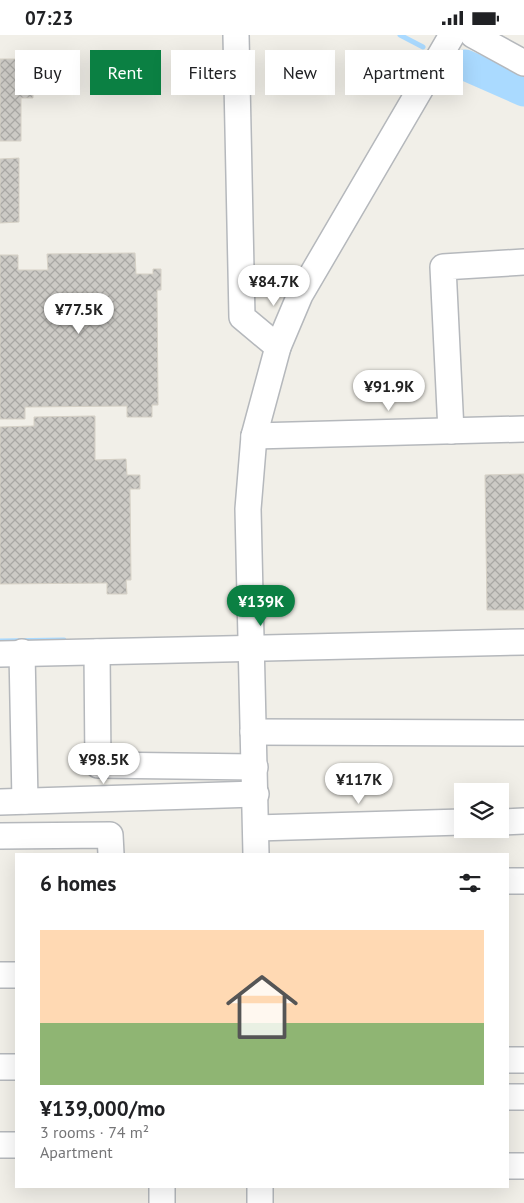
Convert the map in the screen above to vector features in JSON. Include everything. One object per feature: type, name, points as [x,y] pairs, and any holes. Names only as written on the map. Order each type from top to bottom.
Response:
[{"type":"street","points":[[236,35],[242,317],[278,347]]},
{"type":"street","points":[[256,853],[256,794],[249,639],[248,509],[254,436],[278,347],[300,295],[452,35]]},
{"type":"street","points":[[473,35],[524,63]]},
{"type":"street","points":[[451,431],[443,267],[524,262]]},
{"type":"street","points":[[254,436],[524,429]]},
{"type":"street","points":[[25,801],[11,653],[97,652],[249,639],[524,642]]},
{"type":"street","points":[[97,652],[98,765],[255,767]]},
{"type":"street","points":[[253,732],[524,733]]},
{"type":"street","points":[[0,802],[256,794]]},
{"type":"street","points":[[509,821],[524,821]]},
{"type":"street","points":[[256,827],[454,823]]},
{"type":"street","points":[[0,836],[51,845],[110,835],[111,853]]},
{"type":"street","points":[[509,881],[524,881]]},
{"type":"street","points":[[0,975],[15,975]]},
{"type":"street","points":[[509,1060],[524,1060]]},
{"type":"street","points":[[0,1067],[15,1067]]},
{"type":"street","points":[[509,1097],[524,1097]]},
{"type":"street","points":[[0,1145],[15,1145]]},
{"type":"street","points":[[509,1166],[524,1166]]},
{"type":"street","points":[[162,1188],[162,1203]]},
{"type":"street","points":[[260,1188],[260,1203]]},
{"type":"building","points":[[0,59],[15,59],[15,95],[33,95],[33,98],[21,98],[21,141],[0,141]]},
{"type":"building","points":[[19,158],[19,222],[0,223],[0,159]]},
{"type":"building","points":[[135,253],[136,274],[153,274],[153,269],[161,269],[161,290],[157,290],[158,405],[152,405],[152,417],[127,417],[127,406],[25,407],[25,419],[0,419],[0,255],[18,255],[18,270],[48,270],[47,254]]},
{"type":"building","points":[[95,416],[95,460],[126,459],[127,475],[140,475],[140,489],[130,489],[131,580],[126,580],[127,594],[107,594],[107,583],[0,584],[0,427],[34,426],[34,417]]},
{"type":"building","points":[[524,474],[524,610],[487,610],[485,475]]},
{"type":"waterway","points":[[400,35],[423,47]]},
{"type":"waterway","points":[[465,65],[524,91]]},
{"type":"waterway","points":[[0,641],[64,640]]}]
